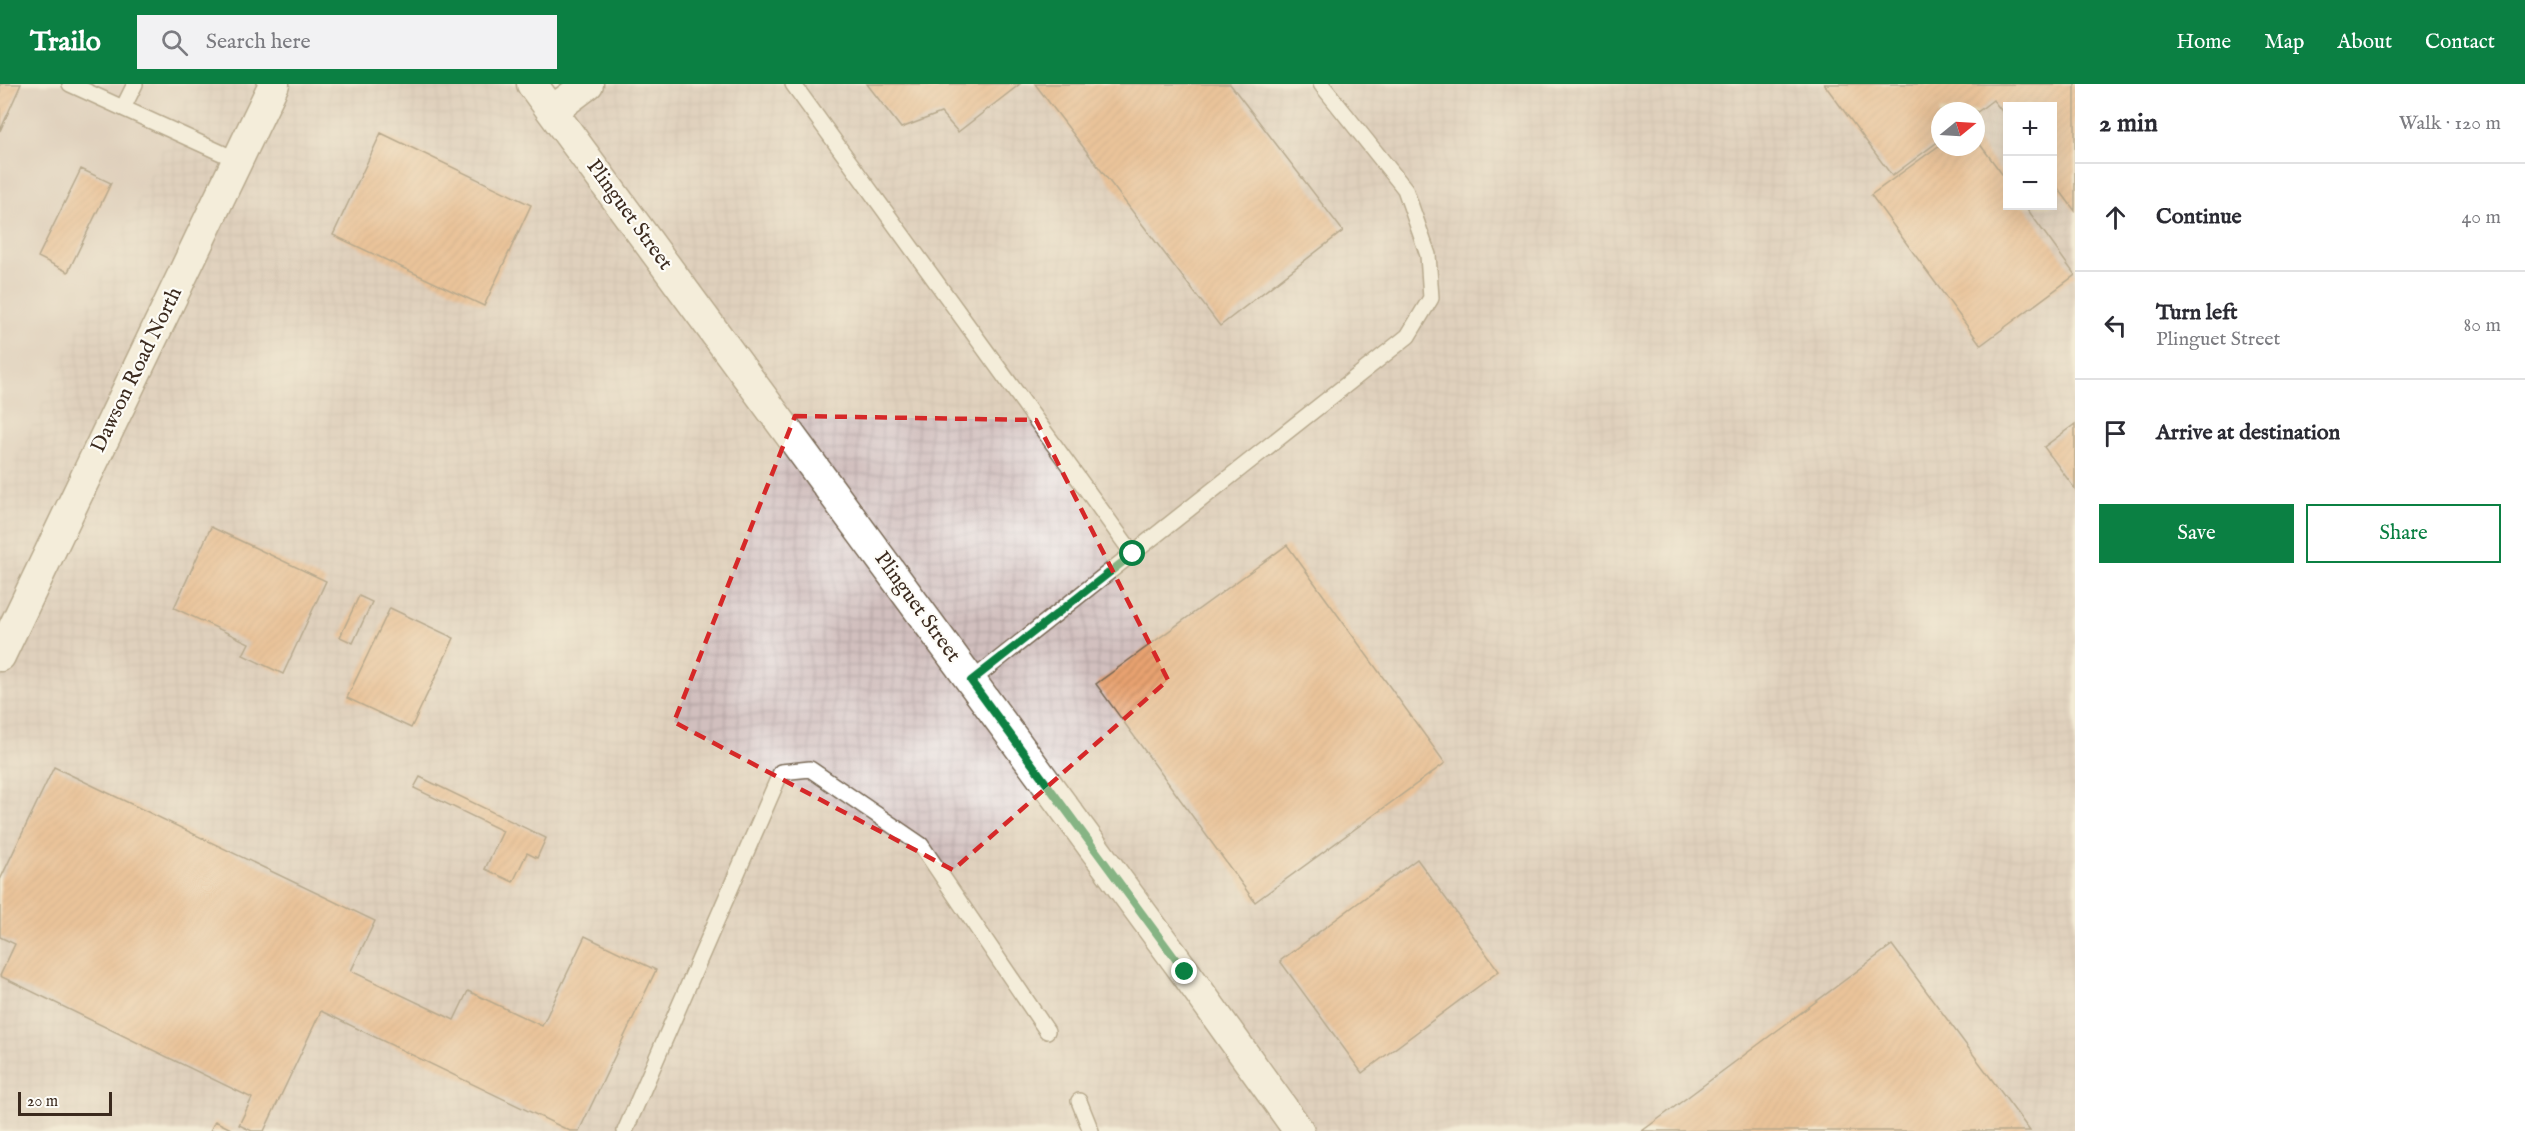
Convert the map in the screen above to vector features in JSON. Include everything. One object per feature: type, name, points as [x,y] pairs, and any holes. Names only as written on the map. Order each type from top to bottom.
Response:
[{"type":"street","name":"Dawson Road North","points":[[0,656],[274,84]]},
{"type":"street","name":"Plinguet Street","points":[[532,84],[1299,1131]]},
{"type":"street","points":[[552,111],[588,84]]},
{"type":"lane","points":[[70,84],[237,160]]},
{"type":"lane","points":[[123,108],[135,84]]},
{"type":"lane","points":[[793,84],[1133,554]]},
{"type":"lane","points":[[971,681],[1408,336],[1431,298],[1428,255],[1405,189],[1322,84]]},
{"type":"lane","points":[[626,1131],[781,772],[810,769],[921,845],[1047,1031]]},
{"type":"lane","points":[[1079,1101],[1091,1131]]},
{"type":"highlighted area","points":[[795,416],[1036,420],[1168,680],[953,870],[674,722]]},
{"type":"shaded area","points":[[0,84],[2075,84],[2075,1131],[0,1131]]},
{"type":"shaded area","points":[[0,84],[193,84],[0,492]]},
{"type":"building","points":[[0,84],[21,84],[0,131]]},
{"type":"building","points":[[867,84],[1020,84],[958,132],[941,113],[901,128]]},
{"type":"building","points":[[1035,84],[1230,84],[1343,231],[1220,326]]},
{"type":"building","points":[[1824,84],[2075,84],[2075,211],[2057,187],[2057,102],[2003,102],[2003,113],[1993,100],[1985,106],[1985,102],[1931,102],[1931,147],[1892,176]]},
{"type":"building","points":[[381,133],[531,205],[484,306],[333,235]]},
{"type":"building","points":[[1985,151],[2003,175],[2003,210],[2028,210],[2075,275],[1981,345],[1871,195],[1931,152],[1931,156],[1985,156]]},
{"type":"building","points":[[81,169],[111,183],[68,272],[38,257]]},
{"type":"building","points":[[2075,424],[2075,489],[2044,447]]},
{"type":"building","points":[[211,527],[326,581],[283,674],[243,655],[249,643],[174,608]]},
{"type":"building","points":[[1287,545],[1445,763],[1255,902],[1096,684]]},
{"type":"building","points":[[359,596],[372,602],[353,643],[340,637]]},
{"type":"building","points":[[390,608],[454,638],[411,728],[347,698]]},
{"type":"building","points":[[54,767],[375,921],[351,971],[454,1020],[468,991],[542,1026],[585,936],[656,970],[579,1131],[570,1131],[321,1011],[264,1131],[252,1131],[239,1125],[252,1098],[0,976],[15,944],[0,937],[0,880]]},
{"type":"building","points":[[420,777],[546,838],[537,858],[527,853],[513,882],[485,869],[503,831],[414,788]]},
{"type":"building","points":[[1417,859],[1499,971],[1362,1073],[1280,961]]},
{"type":"building","points":[[1892,945],[2030,1131],[1642,1131],[1661,1117]]},
{"type":"building","points":[[215,1121],[235,1131],[210,1131]]},
{"type":"route","points":[[1133,554],[971,681],[1185,972]]}]
